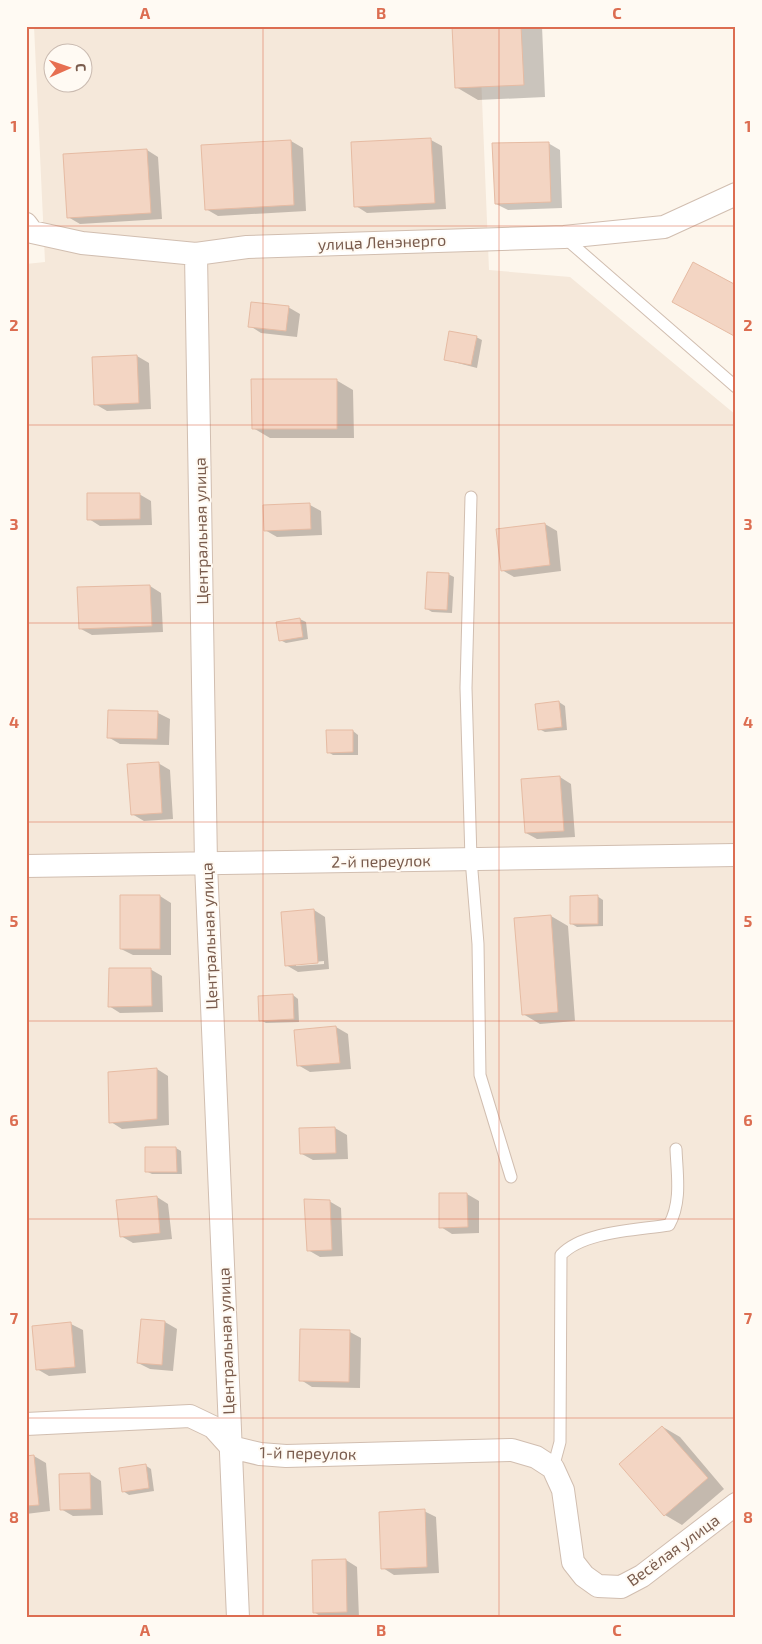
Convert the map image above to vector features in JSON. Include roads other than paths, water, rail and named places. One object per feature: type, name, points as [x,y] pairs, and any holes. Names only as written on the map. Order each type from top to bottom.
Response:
[{"type":"street","name":"улица Ленэнерго","points":[[26,224],[32,232],[82,243],[196,254],[247,247],[564,237],[664,227],[736,194]]},
{"type":"street","name":"Центральная улица","points":[[196,254],[206,864],[238,1618]]},
{"type":"street","name":"2-й переулок","points":[[26,866],[736,855]]},
{"type":"street","points":[[26,1424],[190,1416],[213,1427],[231,1447]]},
{"type":"street","name":"1-й переулок","points":[[231,1447],[260,1454],[286,1456],[512,1450],[536,1457],[553,1468]]},
{"type":"street","name":"Весёлая улица","points":[[553,1468],[563,1490],[574,1562],[584,1576],[598,1586],[621,1587],[642,1576],[736,1504]]},
{"type":"lane","points":[[564,237],[736,387]]},
{"type":"lane","points":[[471,497],[466,688],[471,860],[478,944],[480,1075],[511,1177]]},
{"type":"lane","points":[[553,1468],[560,1442],[561,1255],[570,1245],[597,1236],[669,1225],[674,1216],[678,1193],[676,1149]]}]
